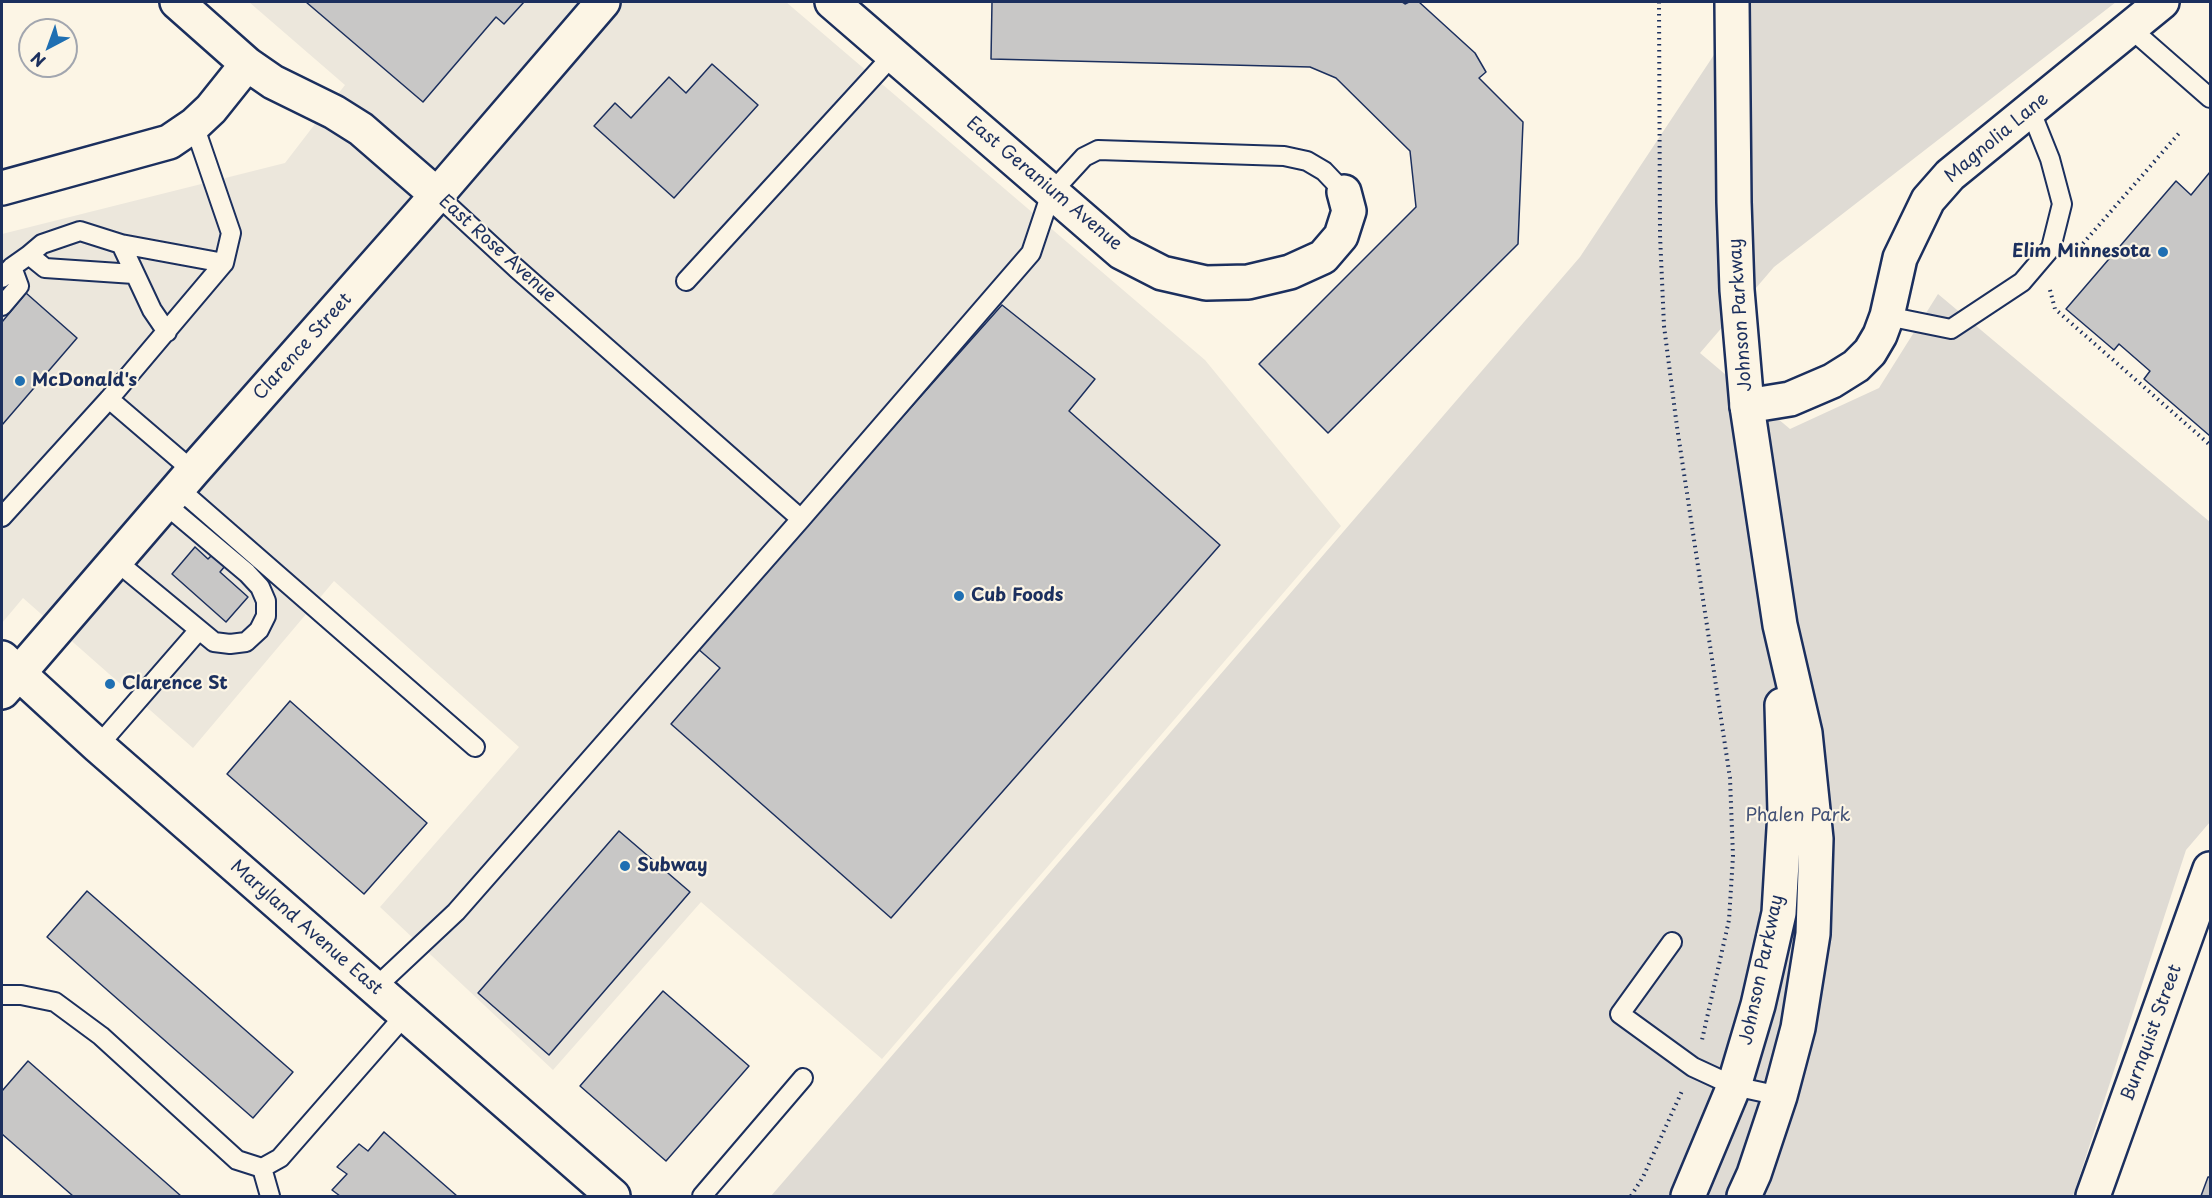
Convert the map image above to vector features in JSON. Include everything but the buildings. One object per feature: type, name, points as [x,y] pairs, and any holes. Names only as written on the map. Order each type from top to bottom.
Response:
[{"type":"street","name":"East Rose Avenue","points":[[177,2],[247,64],[273,82],[334,112],[362,129],[437,195]]},
{"type":"street","name":"Clarence Street","points":[[7,674],[116,561],[603,2]]},
{"type":"street","name":"East Geranium Avenue","points":[[832,2],[1120,252],[1162,273],[1206,283],[1248,282],[1290,272],[1323,256],[1341,236],[1349,211],[1344,192]]},
{"type":"street","name":"Johnson Parkway","points":[[1732,2],[1736,270],[1747,406],[1780,625],[1805,733],[1816,839],[1813,934],[1798,1028],[1779,1096],[1754,1174],[1744,1197]]},
{"type":"street","name":"Magnolia Lane","points":[[1747,406],[1790,399],[1856,366],[1870,352],[1880,335],[1887,316],[1900,258],[1928,200],[1950,175],[2162,2]]},
{"type":"street","points":[[2,188],[154,148],[169,142],[194,125],[211,109],[247,64]]},
{"type":"street","name":"Johnson Parkway","points":[[1688,1197],[1734,1086],[1758,1005],[1779,913],[1785,812],[1780,625]]},
{"type":"street","name":"Maryland Avenue East","points":[[7,674],[98,746],[613,1197]]},
{"type":"street","name":"Burnquist Street","points":[[2093,1197],[2211,869]]},
{"type":"lane","points":[[2130,28],[2211,98]]},
{"type":"lane","points":[[686,281],[893,55]]},
{"type":"lane","points":[[1887,316],[1951,329],[2022,282],[2051,248],[2062,204],[2050,159],[2030,109]]},
{"type":"lane","points":[[2,517],[109,399],[224,263],[231,233],[194,125]]},
{"type":"lane","points":[[375,988],[456,912],[1031,253],[1051,193],[1084,157],[1098,150],[1284,156],[1307,161],[1324,171],[1344,192]]},
{"type":"lane","name":"East Rose Avenue","points":[[437,195],[516,268],[801,519]]},
{"type":"lane","points":[[2,306],[19,286],[7,273],[42,244],[80,231],[121,244],[224,263]]},
{"type":"lane","points":[[121,244],[152,310],[167,332]]},
{"type":"lane","points":[[29,255],[45,268],[134,274]]},
{"type":"lane","points":[[109,399],[178,488],[260,587],[266,601],[266,616],[259,630],[246,642],[230,644],[214,642],[116,561]]},
{"type":"lane","points":[[178,488],[475,747]]},
{"type":"lane","points":[[98,746],[198,631]]},
{"type":"lane","points":[[1672,942],[1620,1014],[1693,1067],[1734,1086],[1779,1096]]},
{"type":"lane","points":[[2,995],[21,995],[55,1002],[101,1036],[237,1160],[262,1168],[280,1158],[405,1016]]},
{"type":"lane","points":[[702,1197],[803,1078]]},
{"type":"lane","points":[[262,1168],[270,1197]]},
{"type":"path","points":[[1631,1197],[1643,1177],[1699,1053],[1712,1005],[1729,920],[1733,845],[1730,778],[1664,326],[1660,235],[1659,2]]},
{"type":"path","points":[[2074,254],[2181,131]]},
{"type":"path","points":[[2050,287],[2055,309],[2211,445]]},
{"type":"shaded area","points":[[249,2],[786,2],[1205,360],[1341,526],[882,1059],[701,902],[553,1070],[380,907],[519,747],[334,581],[193,748],[23,598],[2,623],[2,234],[285,163],[345,85]]},
{"type":"green space","name":"Phalen Park","points":[[1749,2],[2116,2],[1774,267],[1700,353],[1790,429],[1879,388],[1938,294],[2210,522],[2210,822],[2186,850],[2073,1196],[771,1196],[1580,257]]},
{"type":"place","name":"Elim Minnesota","points":[[2163,252]]},
{"type":"place","name":"McDonald's","points":[[20,381]]},
{"type":"place","name":"Cub Foods","points":[[959,596]]},
{"type":"place","name":"Clarence St","points":[[110,684]]},
{"type":"place","name":"Subway","points":[[625,866]]}]
